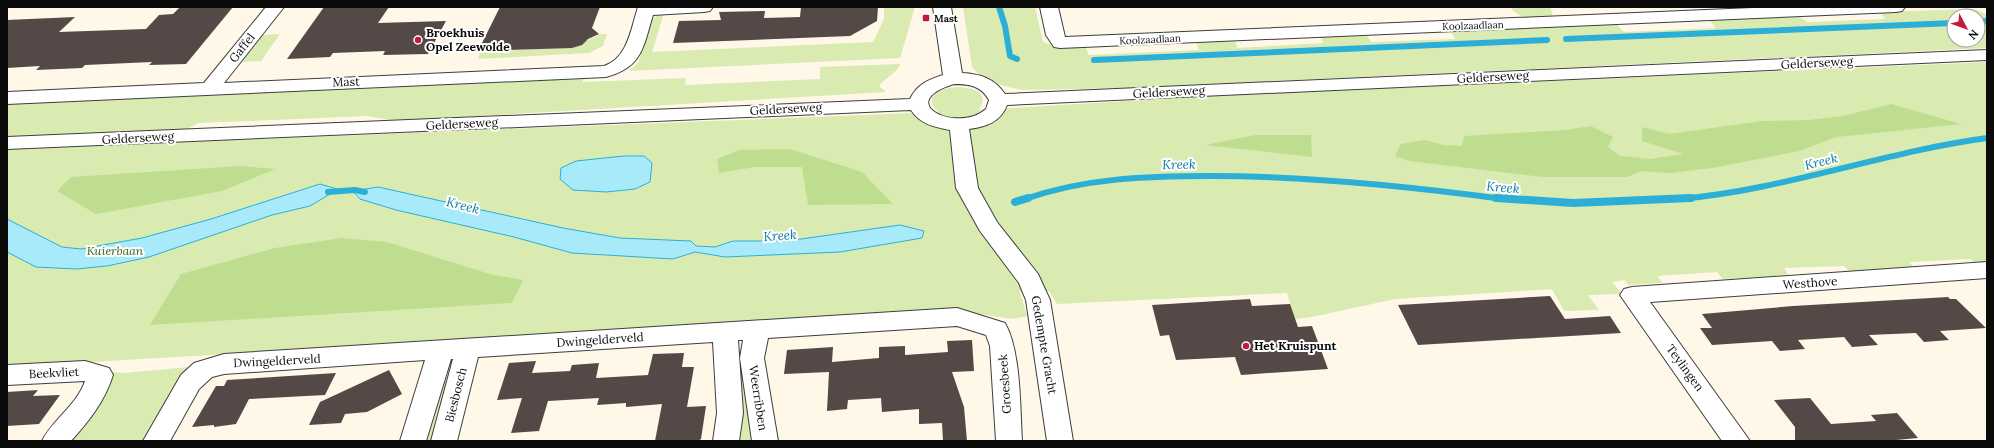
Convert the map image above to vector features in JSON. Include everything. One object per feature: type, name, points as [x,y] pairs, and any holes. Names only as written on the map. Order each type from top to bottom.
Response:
[{"type":"street","name":"Gaffel","points":[[210,88],[275,7]]},
{"type":"street","name":"Mast","points":[[7,98],[606,71],[618,67],[632,54],[646,8],[704,7]]},
{"type":"street","points":[[942,7],[953,78]]},
{"type":"street","name":"Koolzaadlaan","points":[[1049,7],[1055,35],[1060,43],[1515,24],[1742,10],[1896,7]]},
{"type":"street","points":[[1501,7],[1515,24]]},
{"type":"street","points":[[1558,7],[1570,20]]},
{"type":"street","name":"Gelderseweg","points":[[999,100],[1987,55]]},
{"type":"street","points":[[953,78],[975,79],[992,87],[999,100],[995,112],[980,122],[959,126],[943,124],[930,120],[921,112],[917,104],[919,95],[926,87],[938,81],[953,78]]},
{"type":"street","name":"Gelderseweg","points":[[7,144],[917,104]]},
{"type":"street","name":"Gedempte Gracht","points":[[959,126],[967,188],[988,226],[1030,280],[1038,300],[1060,441]]},
{"type":"street","name":"Westhove","points":[[1632,295],[1987,270]]},
{"type":"street","name":"Teylingen","points":[[1632,295],[1737,441]]},
{"type":"street","name":"Dwingelderveld","points":[[156,441],[190,382],[203,370],[224,364],[957,317],[996,329]]},
{"type":"street","name":"Groesbeek","points":[[996,329],[1002,346],[1009,441]]},
{"type":"street","name":"Weerribben","points":[[757,331],[752,358],[765,441]]},
{"type":"street","points":[[725,333],[730,413],[726,441]]},
{"type":"street","name":"Biesbosch","points":[[444,441],[468,349]]},
{"type":"street","points":[[412,441],[441,350]]},
{"type":"street","name":"Beekvliet","points":[[7,375],[85,371],[100,375],[96,389],[85,407],[55,441]]},
{"type":"green space","points":[[884,7],[915,7],[900,58],[629,71],[638,63],[652,20],[664,13],[652,52],[873,42],[884,19]]},
{"type":"green space","points":[[963,7],[1035,7],[1043,42],[1054,46],[1086,46],[1088,55],[1199,50],[1196,42],[1234,40],[1238,48],[1323,43],[1320,36],[1366,34],[1371,42],[1455,39],[1450,30],[1616,24],[1624,32],[1716,28],[1708,19],[1796,15],[1808,22],[1886,19],[1879,12],[1946,10],[1946,48],[1986,48],[1987,15],[1987,48],[1124,88],[1024,90],[996,83],[977,72],[972,67]]},
{"type":"green space","points":[[1510,7],[1550,7],[1553,16],[1541,19],[1524,17],[1519,15]]},
{"type":"green space","points":[[280,34],[261,61],[239,62],[261,35]]},
{"type":"green space","points":[[601,34],[607,34],[603,46],[589,53],[478,59],[480,52],[572,47]]},
{"type":"green space","name":"Kuierbaan","points":[[1987,62],[1987,264],[1977,265],[1970,259],[1909,262],[1915,268],[1850,272],[1844,266],[1784,268],[1789,276],[1723,279],[1717,272],[1658,276],[1662,283],[1628,285],[1625,280],[1612,282],[1622,294],[1588,295],[1599,310],[1564,311],[1552,289],[1395,299],[1312,317],[1294,319],[1287,293],[1057,304],[1049,291],[1020,292],[1027,316],[1013,319],[957,311],[7,367],[7,149],[938,112],[932,102],[935,94],[944,89],[956,87],[969,88],[979,92],[983,100],[978,110],[1210,96]]},
{"type":"green space","points":[[900,64],[897,70],[879,86],[886,92],[396,121],[367,116],[199,123],[187,129],[7,138],[7,103],[583,78],[583,82],[686,78],[685,85],[820,79],[820,67]]},
{"type":"green space","points":[[1891,104],[1961,124],[1837,137],[1799,151],[1712,168],[1670,173],[1641,171],[1628,177],[1542,177],[1409,161],[1395,156],[1401,144],[1425,140],[1443,145],[1462,146],[1464,136],[1566,130],[1591,126],[1613,137],[1608,147],[1620,156],[1650,159],[1684,154],[1642,141],[1642,127],[1669,134],[1763,121],[1809,120],[1843,116]]},
{"type":"green space","points":[[1256,135],[1311,135],[1312,157],[1205,145]]},
{"type":"green space","points":[[790,149],[862,172],[893,204],[808,205],[802,167],[755,167],[719,173],[717,159],[740,150]]},
{"type":"green space","points":[[241,166],[275,169],[222,191],[96,214],[57,191],[71,177]]},
{"type":"green space","points":[[342,238],[387,242],[493,275],[523,280],[512,303],[150,325],[181,274],[275,248]]},
{"type":"green space","points":[[739,355],[743,356],[761,441],[737,441]]},
{"type":"green space","points":[[200,366],[150,441],[61,441],[110,383],[113,377],[112,372],[124,373]]},
{"type":"green space","points":[[443,381],[448,381],[437,441],[422,441]]},
{"type":"water","points":[[624,156],[644,156],[652,163],[650,182],[635,189],[606,192],[573,190],[560,179],[561,168],[576,161]]},
{"type":"water","points":[[320,184],[337,190],[310,206],[272,215],[149,257],[107,266],[76,269],[36,267],[7,252],[7,219],[62,247],[81,249],[142,238],[211,219]]},
{"type":"water","points":[[378,187],[563,228],[620,238],[691,241],[696,246],[715,247],[733,241],[787,241],[900,225],[924,231],[922,238],[840,252],[725,257],[695,252],[673,259],[572,253],[514,237],[396,210],[360,199],[353,191]]},
{"type":"building","points":[[180,7],[233,7],[186,64],[149,65],[152,62],[85,65],[82,68],[36,70],[40,66],[7,68],[7,20],[75,17],[59,32],[146,29],[159,15],[173,14]]},
{"type":"building","points":[[324,7],[389,7],[378,23],[446,21],[428,54],[383,55],[385,51],[333,53],[330,57],[287,59]]},
{"type":"building","points":[[500,7],[600,7],[592,28],[599,34],[588,39],[582,45],[572,48],[478,51]]},
{"type":"building","points":[[801,7],[878,7],[877,21],[850,36],[673,43],[679,21],[721,20],[719,12],[765,11],[764,18],[800,17]]},
{"type":"building","points":[[1550,296],[1565,319],[1610,316],[1621,333],[1418,345],[1398,305]]},
{"type":"building","points":[[1948,297],[1950,299],[1956,299],[1986,328],[1940,331],[1949,340],[1924,342],[1916,333],[1869,335],[1878,345],[1852,347],[1844,337],[1798,340],[1805,349],[1780,351],[1772,341],[1712,345],[1700,328],[1712,328],[1702,314],[1793,306]]},
{"type":"building","name":"Het Kruispunt","points":[[1250,299],[1252,306],[1290,304],[1298,327],[1312,326],[1328,369],[1241,375],[1235,357],[1176,360],[1169,335],[1160,336],[1152,305]]},
{"type":"building","points":[[972,340],[974,371],[952,372],[964,407],[967,441],[943,441],[942,423],[919,424],[919,409],[882,412],[881,398],[848,400],[847,409],[827,411],[829,372],[784,374],[787,350],[833,347],[832,362],[879,358],[879,347],[905,346],[905,355],[948,352],[947,341]]},
{"type":"building","points":[[684,353],[682,367],[694,367],[687,407],[706,406],[701,439],[698,441],[655,441],[662,404],[626,407],[626,403],[597,405],[599,398],[548,401],[539,431],[511,433],[522,398],[497,400],[509,363],[536,361],[532,373],[570,371],[572,365],[599,363],[596,378],[648,375],[653,354]]},
{"type":"building","points":[[389,370],[402,394],[367,412],[345,414],[341,423],[309,425],[320,402]]},
{"type":"building","points":[[336,373],[325,395],[249,399],[236,424],[214,427],[214,425],[192,427],[216,386],[224,386],[227,380]]},
{"type":"building","points":[[38,390],[33,396],[60,395],[39,424],[7,426],[7,392]]},
{"type":"building","points":[[1810,398],[1831,424],[1876,421],[1871,415],[1897,413],[1918,438],[1885,441],[1795,441],[1795,427],[1774,400]]},
{"type":"waterway","points":[[999,7],[1005,26],[1010,56],[1017,59]]},
{"type":"waterway","points":[[1566,39],[1946,23]]},
{"type":"waterway","points":[[1094,60],[1547,40]]},
{"type":"waterway","name":"Kreek","points":[[1685,198],[1757,188],[1910,152],[1987,138]]},
{"type":"waterway","name":"Kreek","points":[[1025,199],[1048,192],[1093,182],[1140,178],[1210,176],[1247,176],[1321,180],[1430,190],[1503,199]]},
{"type":"waterway","name":"Kreek","points":[[328,192],[355,190],[365,192]]},
{"type":"waterway","name":"Kreek","points":[[1015,202],[1028,198]]},
{"type":"waterway","name":"Kreek","points":[[1496,198],[1573,203],[1685,198]]},
{"type":"waterway","name":"Kreek","points":[[1679,199],[1685,198]]},
{"type":"waterway","name":"Kreek","points":[[1685,198],[1691,198]]},
{"type":"place","name":"Mast","points":[[926,18]]},
{"type":"place","name":"Broekhuis Opel Zeewolde","points":[[418,40]]},
{"type":"place","name":"Het Kruispunt","points":[[1246,346]]}]
